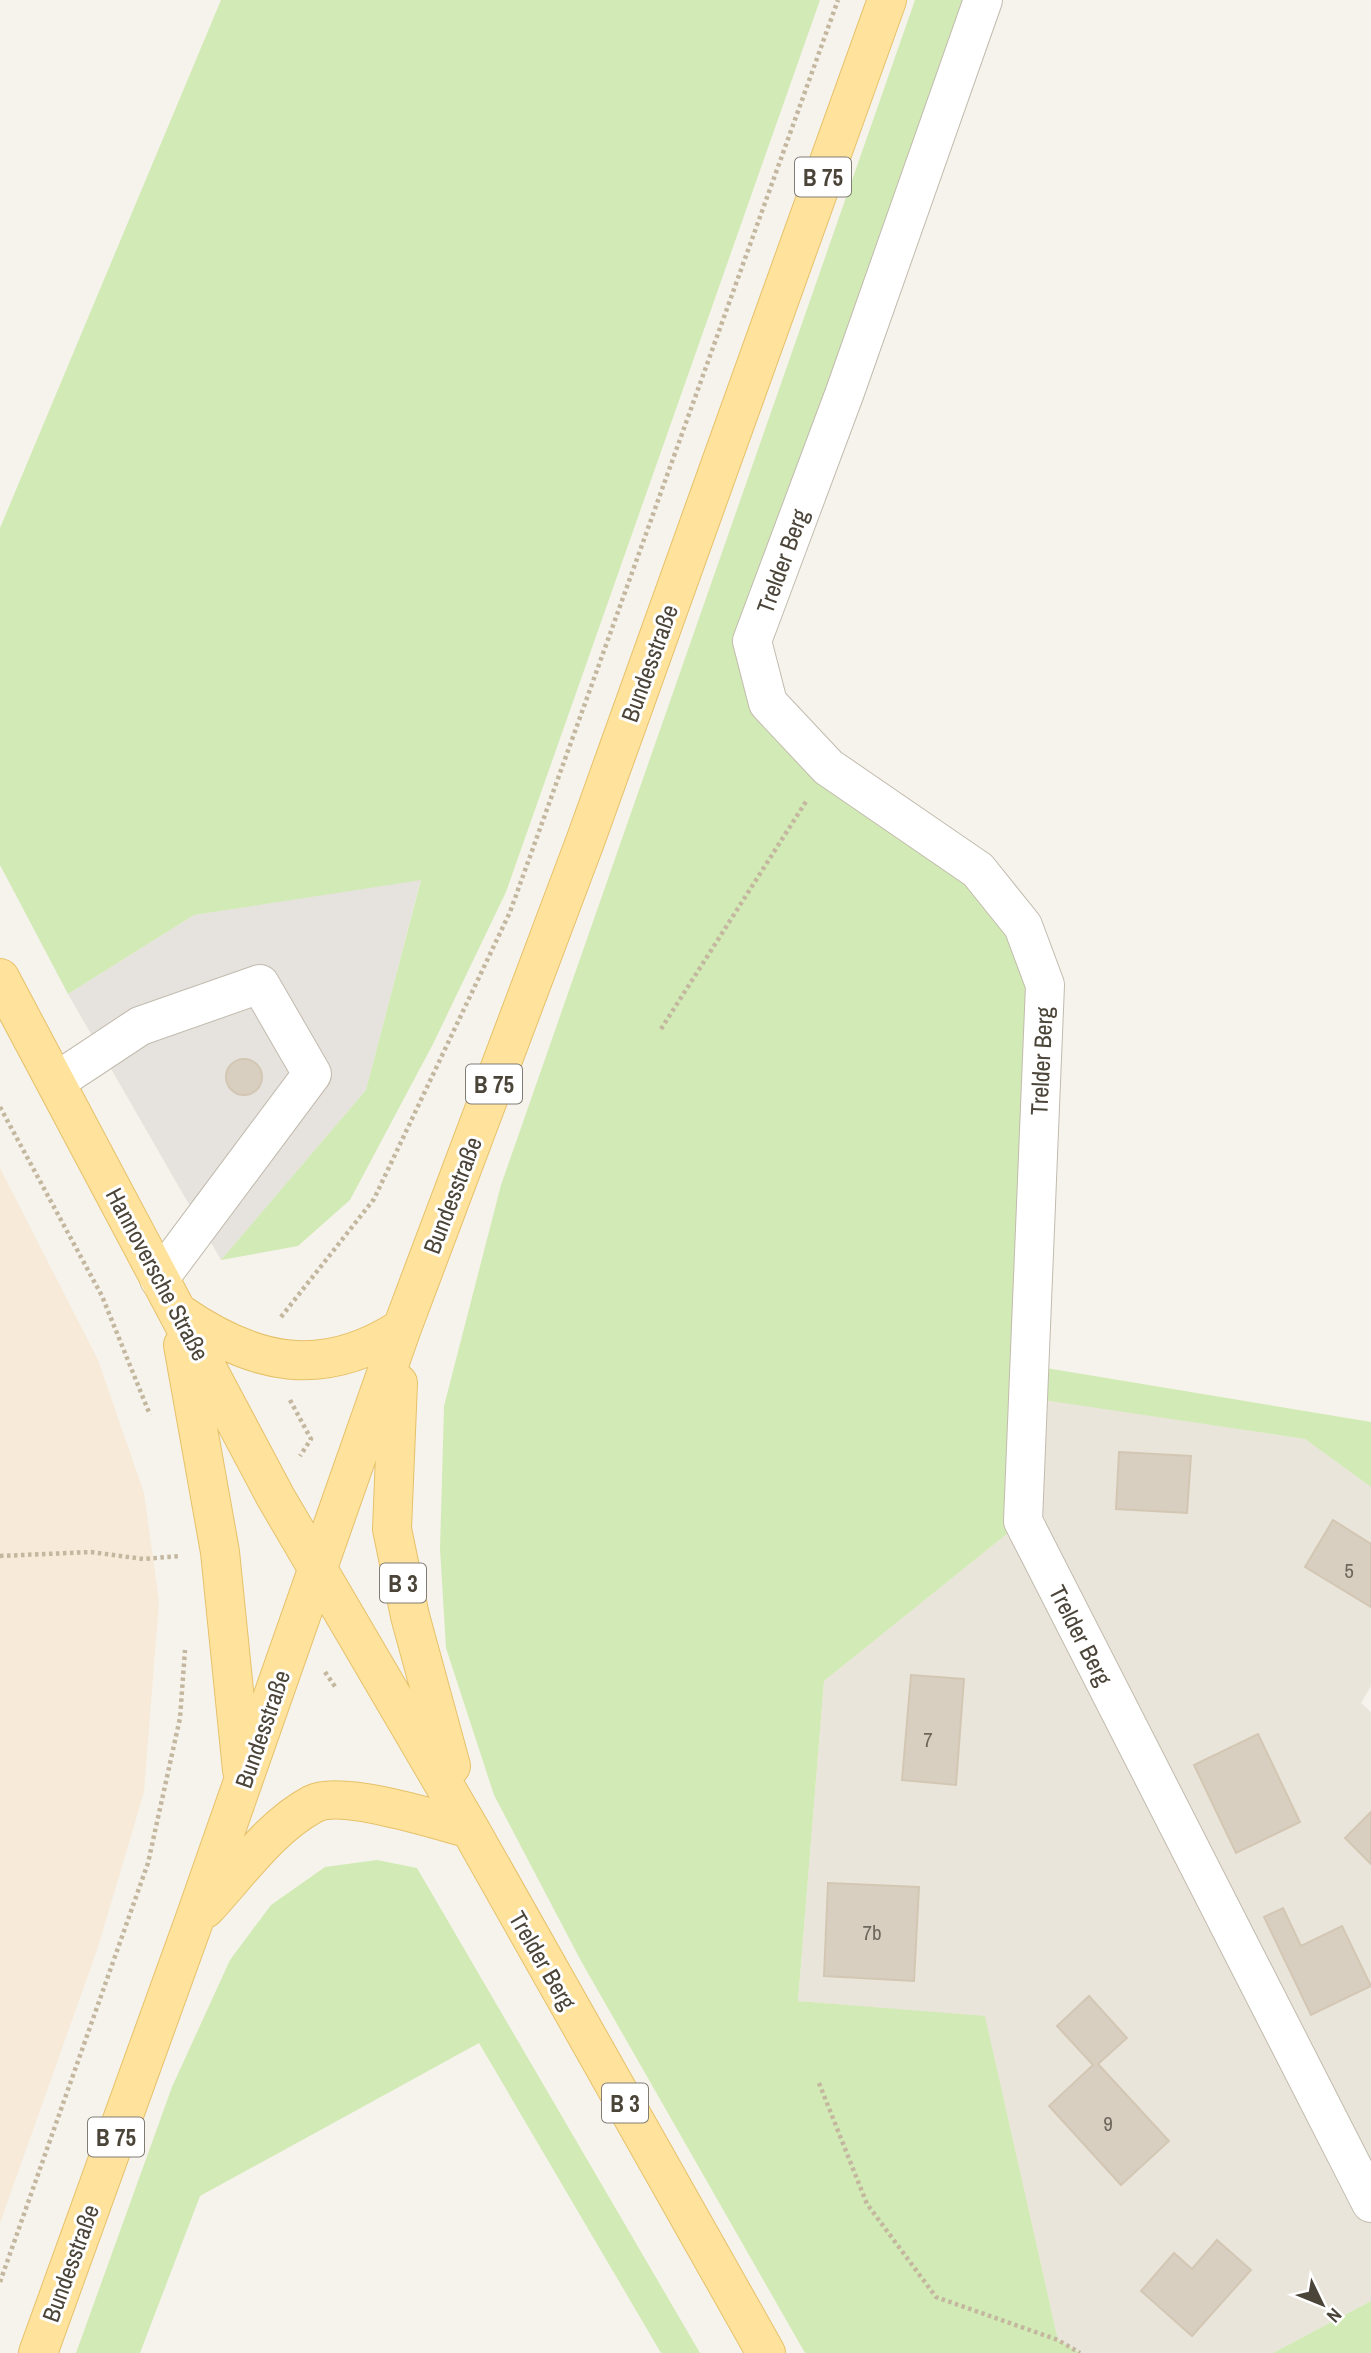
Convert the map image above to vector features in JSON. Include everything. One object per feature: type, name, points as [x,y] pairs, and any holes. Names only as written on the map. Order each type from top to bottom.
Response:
[{"type":"main road","name":"Bundesstraße","points":[[38,2353],[194,1921],[402,1328],[586,839],[887,0]]},
{"type":"main road","name":"Hannoversche Straße","points":[[0,978],[57,1081],[260,1470],[318,1569]]},
{"type":"main road","points":[[178,1312],[217,1339],[273,1357],[313,1360],[342,1356],[373,1347],[402,1328]]},
{"type":"main road","name":"B 3","points":[[178,1312],[220,1552],[243,1781]]},
{"type":"main road","name":"B 3","points":[[402,1328],[394,1435],[392,1529],[434,1710],[470,1829]]},
{"type":"main road","name":"Trelder Berg","points":[[318,1569],[470,1829],[766,2353]]},
{"type":"main road","name":"B 75","points":[[194,1921],[283,1826],[315,1802],[337,1800],[366,1804],[415,1813],[470,1829]]},
{"type":"street","name":"Trelder Berg","points":[[983,0],[845,392],[752,641],[768,703],[828,767],[978,870],[1023,926],[1045,985],[1023,1521],[1371,2203]]},
{"type":"street","points":[[57,1081],[140,1026],[260,984],[312,1074],[159,1279]]},
{"type":"path","points":[[273,1357],[272,1331],[374,1199],[510,912],[838,0]]},
{"type":"path","points":[[661,1028],[828,767]]},
{"type":"path","points":[[0,1107],[102,1296],[151,1418]]},
{"type":"path","points":[[0,1556],[91,1552],[143,1559],[186,1556],[184,1547]]},
{"type":"path","points":[[0,2282],[148,1863],[180,1718],[186,1641]]},
{"type":"path","points":[[818,2083],[867,2204],[936,2297],[1058,2340],[1080,2353]]},
{"type":"shaded area","points":[[421,879],[366,1090],[221,1260],[68,994],[194,915]]},
{"type":"shaded area","points":[[0,1168],[98,1360],[144,1493],[159,1601],[144,1792],[98,1947],[0,2223]]},
{"type":"shaded area","points":[[1030,1397],[1305,1439],[1371,1487],[1371,1686],[1361,1703],[1371,1712],[1371,2301],[1273,2353],[1080,2353],[1058,2340],[985,2017],[798,2001],[824,1681],[1023,1521]]},
{"type":"green space","points":[[221,0],[820,0],[506,892],[433,1044],[350,1200],[298,1246],[221,1260],[366,1090],[421,880],[194,915],[68,994],[0,865],[0,528]]},
{"type":"green space","points":[[915,0],[983,0],[752,641],[768,703],[978,870],[1045,985],[1028,1365],[1371,1422],[1371,1487],[1305,1439],[1030,1398],[1023,1521],[824,1681],[798,2001],[985,2016],[1058,2340],[1080,2353],[805,2353],[581,1961],[494,1795],[446,1648],[440,1549],[444,1406],[501,1185]]},
{"type":"green space","points":[[377,1860],[417,1868],[700,2353],[661,2353],[479,2043],[200,2196],[140,2353],[76,2353],[172,2087],[230,1960],[271,1905],[325,1867]]},
{"type":"green space","points":[[1371,2301],[1371,2353],[1273,2353]]},
{"type":"building","points":[[244,1059],[257,1064],[262,1077],[257,1090],[244,1095],[231,1090],[226,1077],[231,1064]]},
{"type":"building","points":[[1119,1452],[1191,1456],[1187,1513],[1116,1509]]},
{"type":"building","points":[[1333,1520],[1371,1544],[1371,1607],[1305,1567]]},
{"type":"building","points":[[911,1675],[964,1679],[956,1785],[902,1780]]},
{"type":"building","points":[[1258,1734],[1300,1822],[1236,1853],[1194,1765]]},
{"type":"building","points":[[1371,1812],[1371,1864],[1345,1838]]},
{"type":"building","points":[[828,1883],[919,1887],[914,1981],[824,1976]]},
{"type":"building","points":[[1283,1908],[1301,1946],[1342,1926],[1371,1986],[1311,2015],[1264,1917]]},
{"type":"building","points":[[1089,1996],[1127,2038],[1098,2064],[1169,2141],[1121,2185],[1049,2106],[1093,2065],[1057,2026]]},
{"type":"building","points":[[1217,2240],[1251,2270],[1192,2336],[1141,2291],[1174,2253],[1192,2269]]}]
